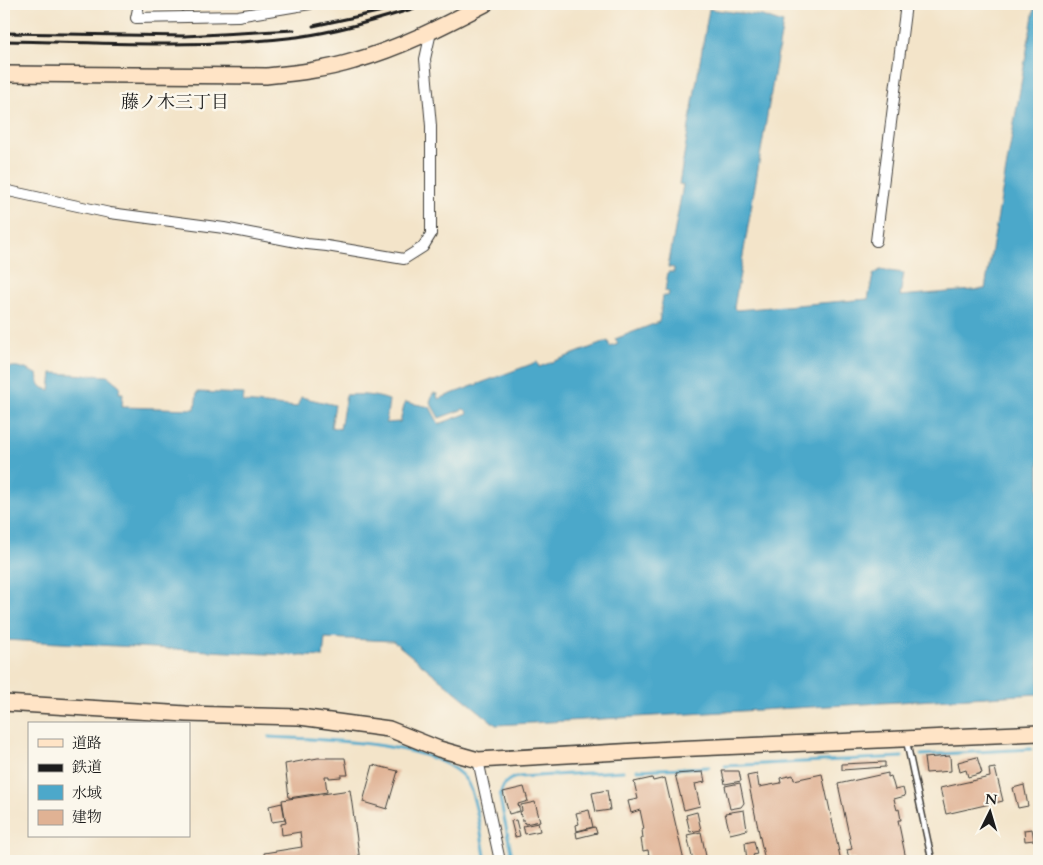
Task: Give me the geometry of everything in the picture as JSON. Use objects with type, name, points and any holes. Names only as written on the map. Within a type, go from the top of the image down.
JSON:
[{"type":"street","points":[[139,4],[136,18],[238,16],[310,4]]},
{"type":"street","points":[[4,74],[266,76],[306,72],[354,62],[431,32],[485,4]]},
{"type":"street","points":[[876,241],[906,4]]},
{"type":"street","points":[[4,190],[110,213],[224,228],[306,244],[404,259],[423,247],[431,234],[431,126],[425,59],[431,32]]},
{"type":"street","points":[[4,703],[186,714],[300,717],[389,729],[439,750],[478,760],[672,749],[1039,734]]},
{"type":"street","points":[[478,760],[500,861]]},
{"type":"lane","points":[[906,739],[932,861]]},
{"type":"water","points":[[1035,4],[1039,4],[1039,694],[496,725],[393,641],[325,638],[323,657],[4,640],[4,370],[21,367],[28,370],[37,374],[42,386],[50,390],[52,373],[108,376],[120,386],[119,393],[123,393],[122,407],[195,409],[197,392],[244,394],[243,402],[297,407],[301,397],[335,405],[331,427],[340,429],[346,395],[368,395],[389,400],[386,423],[400,422],[405,402],[430,407],[439,424],[468,413],[464,409],[439,418],[430,402],[433,393],[437,394],[438,399],[537,362],[539,367],[608,341],[610,347],[618,344],[615,339],[659,322],[663,296],[668,296],[669,292],[665,291],[668,272],[674,272],[674,268],[668,267],[683,185],[679,184],[709,9],[762,16],[783,23],[734,308],[736,310],[868,299],[873,275],[880,270],[904,273],[900,296],[985,289]]},
{"type":"building","points":[[950,756],[951,771],[926,773],[924,758]]},
{"type":"building","points":[[977,757],[982,773],[968,777],[966,770],[960,772],[958,762]]},
{"type":"building","points":[[318,758],[345,758],[348,775],[329,778],[329,776],[325,776],[327,792],[289,798],[285,764]]},
{"type":"building","points":[[885,762],[885,767],[842,770],[842,764]]},
{"type":"building","points":[[373,765],[398,771],[387,809],[363,802]]},
{"type":"building","points":[[995,768],[1003,801],[946,814],[940,788],[990,777],[989,769]]},
{"type":"building","points":[[722,771],[739,771],[741,781],[725,784]]},
{"type":"building","points":[[703,772],[705,782],[695,784],[700,806],[684,810],[675,774]]},
{"type":"building","points":[[888,773],[888,777],[891,776],[895,790],[903,788],[905,796],[894,799],[897,810],[899,809],[901,820],[898,820],[906,859],[909,858],[910,861],[855,861],[854,858],[849,859],[847,850],[852,849],[838,784]]},
{"type":"building","points":[[757,774],[759,787],[781,783],[780,778],[793,775],[794,780],[822,774],[841,861],[765,861],[747,776]]},
{"type":"building","points":[[652,778],[653,781],[665,778],[684,861],[650,861],[648,850],[643,851],[641,839],[643,838],[642,830],[644,829],[640,810],[631,813],[628,801],[638,799],[634,782]]},
{"type":"building","points":[[740,783],[744,803],[741,807],[730,809],[725,786]]},
{"type":"building","points":[[1024,785],[1028,806],[1018,808],[1013,788]]},
{"type":"building","points":[[524,787],[528,801],[518,804],[520,811],[509,814],[503,792]]},
{"type":"building","points":[[350,790],[360,861],[265,861],[264,853],[302,847],[300,832],[282,835],[281,824],[286,823],[282,800]]},
{"type":"building","points":[[607,790],[610,810],[596,812],[592,793]]},
{"type":"building","points":[[535,802],[540,821],[525,824],[520,812],[522,811],[521,805]]},
{"type":"building","points":[[282,803],[285,820],[272,822],[269,806]]},
{"type":"building","points":[[589,810],[593,827],[577,831],[576,825],[579,824],[576,813]]},
{"type":"building","points":[[744,810],[747,830],[730,834],[725,813]]},
{"type":"building","points":[[697,812],[701,830],[690,832],[686,815]]},
{"type":"building","points":[[516,820],[520,836],[515,837],[511,821]]},
{"type":"building","points":[[538,823],[540,831],[525,834],[523,826]]},
{"type":"building","points":[[595,827],[597,833],[577,838],[576,832]]},
{"type":"building","points":[[1032,829],[1034,840],[1025,841],[1024,830]]},
{"type":"building","points":[[701,832],[707,861],[693,861],[687,835]]},
{"type":"building","points":[[754,841],[757,854],[753,855],[755,861],[747,861],[745,843]]},
{"type":"waterway","points":[[269,737],[344,741],[374,745],[429,757],[451,767],[466,780],[470,787],[476,807],[486,861]]},
{"type":"waterway","points":[[921,755],[1031,749]]},
{"type":"waterway","points":[[725,766],[902,757]]},
{"type":"waterway","points":[[637,770],[709,767]]},
{"type":"waterway","points":[[513,861],[500,798],[505,783],[519,777],[623,771]]},
{"type":"railway","points":[[313,26],[378,12],[401,4]]},
{"type":"railway","points":[[4,41],[150,44],[261,41],[346,28],[427,4]]},
{"type":"railway","points":[[4,33],[185,36],[294,30]]},
{"type":"district","name":"藤ノ木三丁目","points":[[175,102]]}]
